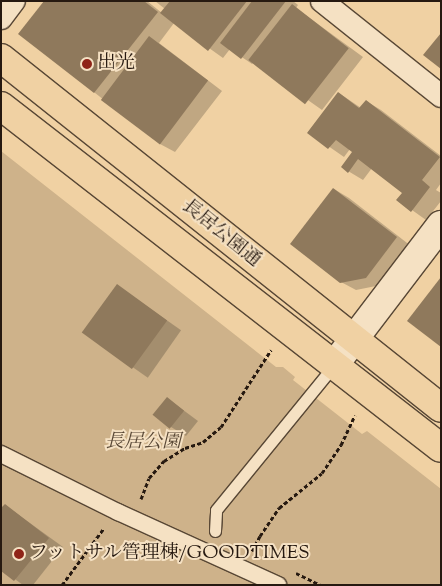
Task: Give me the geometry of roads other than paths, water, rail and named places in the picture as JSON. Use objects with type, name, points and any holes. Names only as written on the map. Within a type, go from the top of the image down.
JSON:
[{"type":"highway","name":"長居公園通","points":[[1,58],[353,340],[441,408]]},
{"type":"highway","name":"長居公園通","points":[[1,106],[441,448]]},
{"type":"street","points":[[1,18],[14,1]]},
{"type":"street","points":[[322,1],[441,96]]},
{"type":"street","points":[[335,364],[441,225]]},
{"type":"street","points":[[1,454],[118,512],[278,585]]},
{"type":"lane","points":[[216,531],[216,510],[335,364]]},
{"type":"place","name":"出光","points":[[87,64]]},
{"type":"place","name":"フットサル管理棟/GOODTIMES","points":[[19,554]]},
{"type":"park label","name":"長居公園","points":[[143,443]]}]
